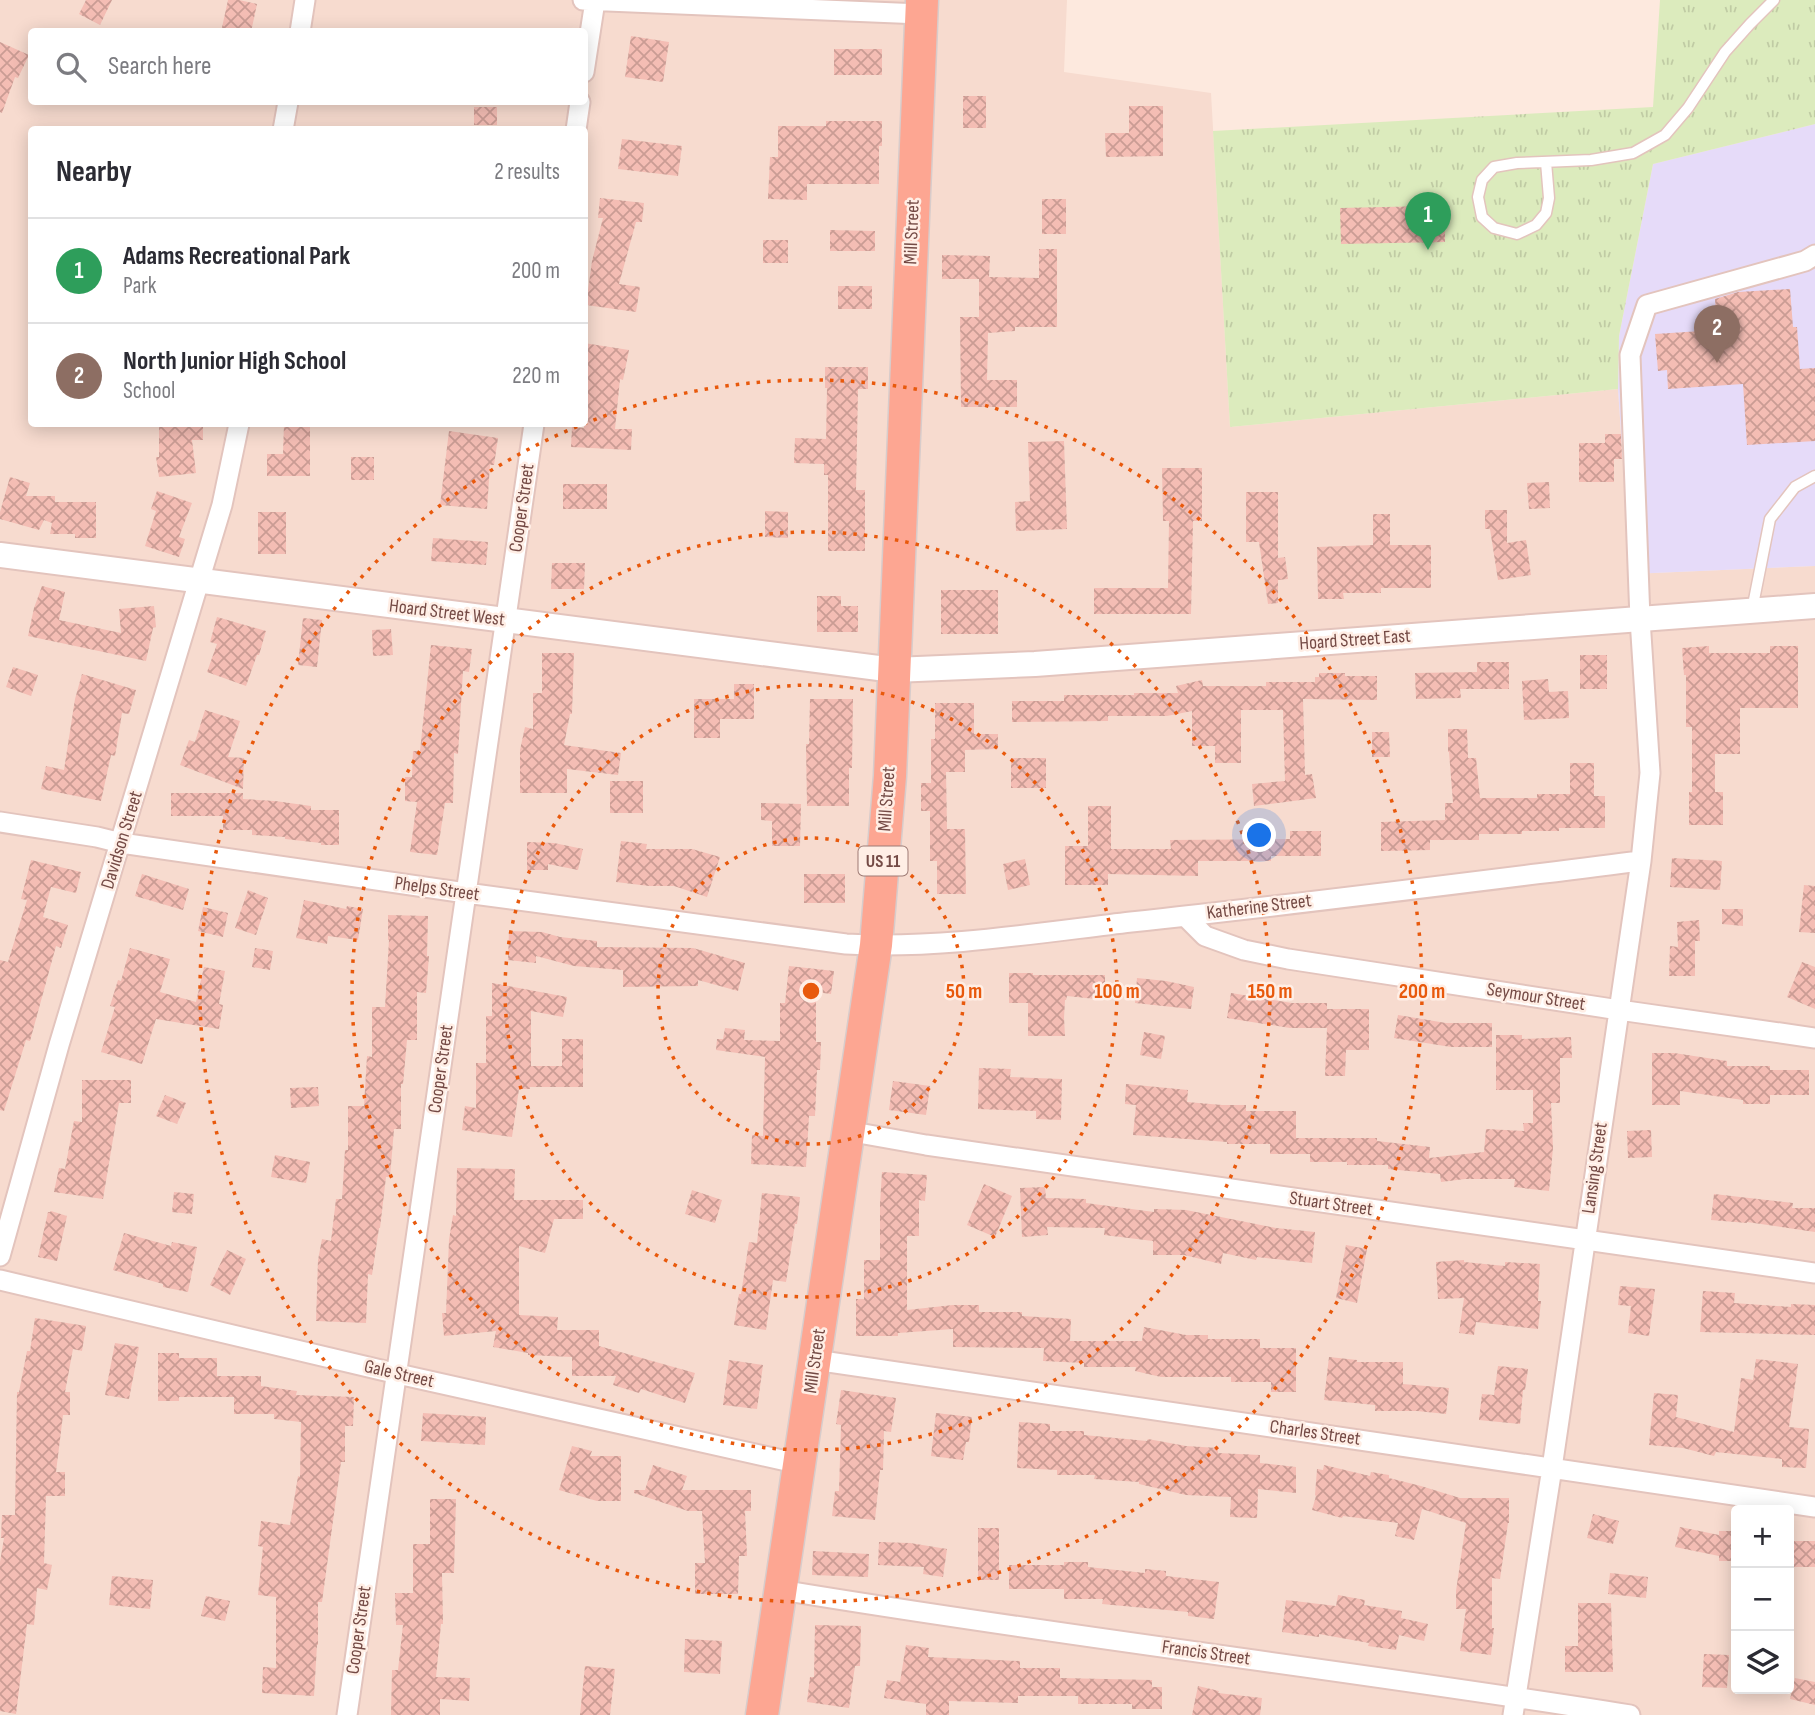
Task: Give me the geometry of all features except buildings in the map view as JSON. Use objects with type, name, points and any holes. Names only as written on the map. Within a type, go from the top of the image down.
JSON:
[{"type":"highway","name":"Mill Street","points":[[762,1715],[876,946],[890,776],[921,7]]},
{"type":"street","points":[[301,28],[305,0]]},
{"type":"street","points":[[583,0],[921,7]]},
{"type":"street","points":[[588,46],[595,1]]},
{"type":"street","points":[[284,126],[287,105]]},
{"type":"street","points":[[577,126],[580,105]]},
{"type":"street","name":"Lansing Street","points":[[1515,1706],[1641,861],[1650,773],[1640,619],[1630,355],[1647,305],[1805,261],[1815,255]]},
{"type":"street","name":"Davidson Street","points":[[0,1255],[55,1058],[222,505],[238,427]]},
{"type":"street","name":"Cooper Street","points":[[347,1715],[534,427]]},
{"type":"street","name":"Hoard Street West","points":[[0,555],[894,670]]},
{"type":"street","name":"Hoard Street East","points":[[894,670],[1049,663],[1815,606]]},
{"type":"street","name":"Phelps Street","points":[[0,822],[121,843],[467,893],[876,946]]},
{"type":"street","name":"Katherine Street","points":[[876,946],[928,944],[1185,916],[1641,861]]},
{"type":"street","name":"Seymour Street","points":[[1185,916],[1205,936],[1244,950],[1288,959],[1815,1038]]},
{"type":"street","name":"Stuart Street","points":[[847,1131],[926,1145],[1815,1273]]},
{"type":"street","name":"Gale Street","points":[[0,1280],[398,1374],[800,1464]]},
{"type":"street","name":"Charles Street","points":[[815,1360],[1815,1507]]},
{"type":"street","name":"Francis Street","points":[[781,1590],[1515,1706],[1630,1715]]},
{"type":"lane","points":[[1546,162],[1549,198],[1546,213],[1536,225],[1517,234],[1494,228],[1482,217],[1478,197],[1482,180],[1494,167],[1517,163],[1591,160],[1633,153],[1665,135],[1688,108],[1725,52],[1749,23],[1774,0]]},
{"type":"lane","points":[[1752,611],[1770,519],[1795,487],[1815,476]]},
{"type":"shaded area","points":[[0,0],[1067,0],[1064,72],[1211,93],[1230,427],[1618,389],[1631,574],[1815,566],[1815,1715],[0,1715]]},
{"type":"shaded area","points":[[1815,124],[1815,566],[1631,574],[1618,389],[1619,336],[1653,164]]},
{"type":"green space","points":[[1660,0],[1815,0],[1815,124],[1653,164],[1619,336],[1618,389],[1230,427],[1213,131],[1653,107]]},
{"type":"place","name":"Adams Recreational Park","points":[[1428,250]]},
{"type":"place","name":"North Junior High School","points":[[1717,363]]}]
